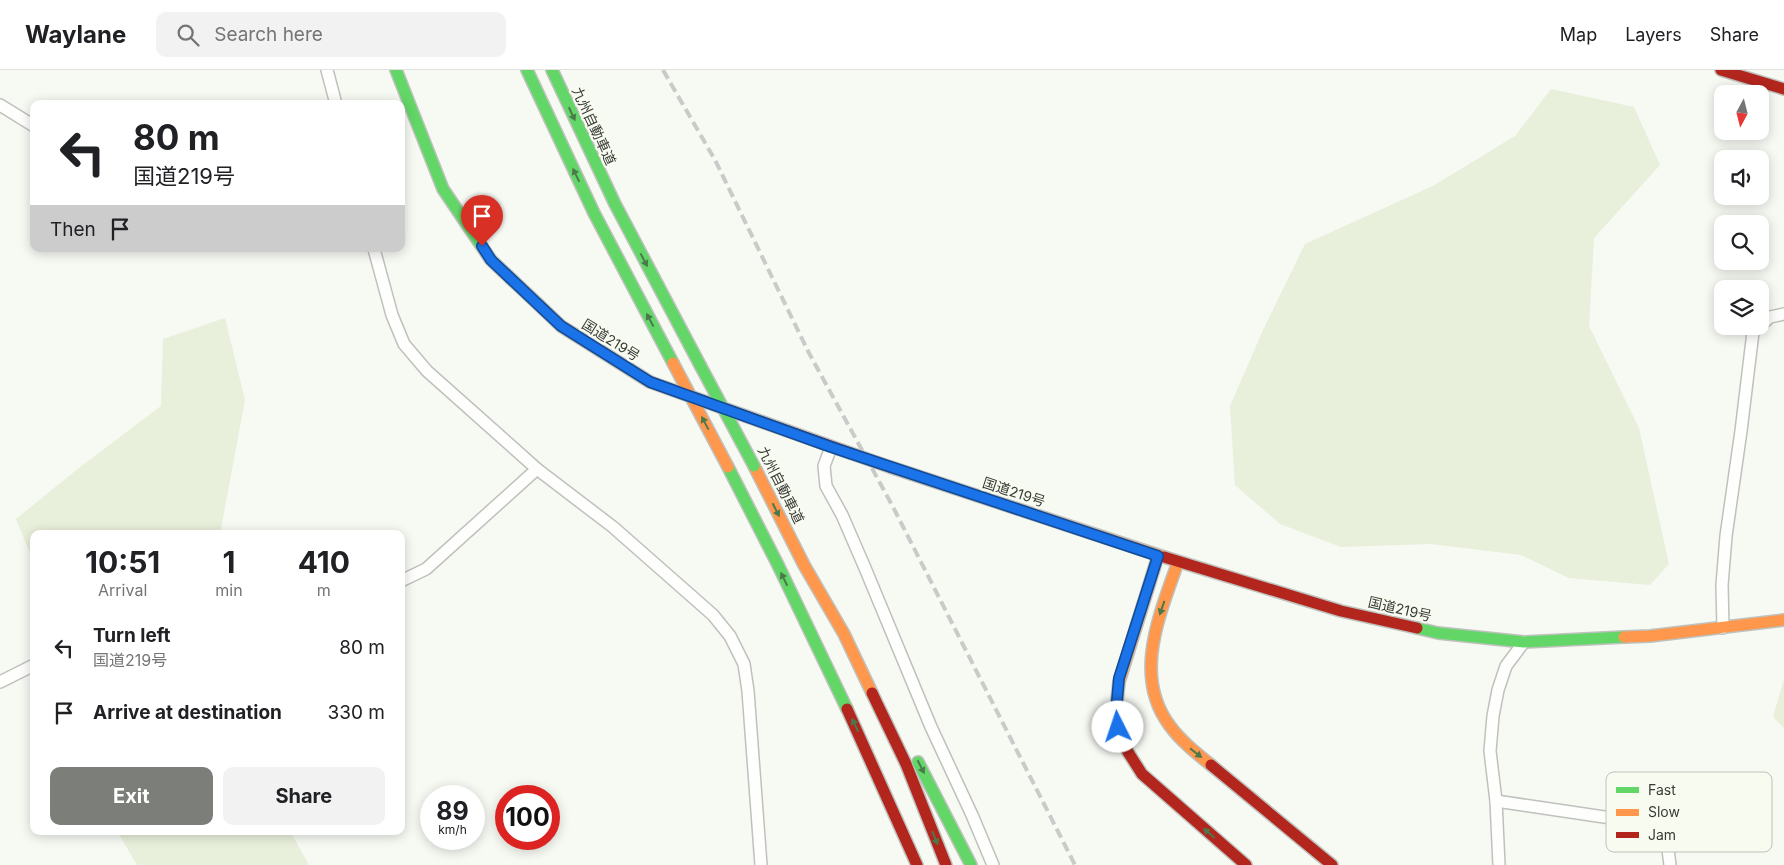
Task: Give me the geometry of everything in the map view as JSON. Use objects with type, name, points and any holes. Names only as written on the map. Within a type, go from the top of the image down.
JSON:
[{"type":"main road","name":"国道219号","points":[[396,70],[443,188],[491,260],[561,326],[650,382],[831,447],[1158,556],[1341,611],[1438,633],[1524,642],[1650,636],[1784,620]]},
{"type":"main road","points":[[527,70],[594,213],[759,525],[876,769],[917,865]]},
{"type":"main road","name":"九州自動車道","points":[[552,70],[599,172],[804,564],[844,634],[906,764],[946,865]]},
{"type":"main road","points":[[1721,70],[1784,89]]},
{"type":"main road","points":[[1158,556],[1119,678],[1116,712],[1118,727],[1128,753],[1142,774],[1246,865]]},
{"type":"main road","points":[[1178,562],[1156,626],[1149,664],[1151,683],[1163,718],[1174,734],[1290,828],[1332,865]]},
{"type":"main road","points":[[844,634],[916,757],[971,865]]},
{"type":"main road","points":[[876,769],[899,855]]},
{"type":"street","points":[[327,70],[335,100]]},
{"type":"street","points":[[0,105],[30,124]]},
{"type":"street","points":[[375,252],[392,315],[404,344],[426,371],[538,469],[613,527],[713,615],[730,636],[744,664],[748,691],[761,865]]},
{"type":"street","points":[[1769,318],[1784,314]]},
{"type":"street","points":[[1723,628],[1722,585],[1727,527],[1753,335]]},
{"type":"street","points":[[831,447],[824,466],[826,486],[842,515],[866,568],[930,727],[972,815],[993,865]]},
{"type":"street","points":[[405,579],[426,569],[538,469]]},
{"type":"street","points":[[1499,865],[1496,801],[1490,752],[1493,716],[1498,690],[1506,666],[1524,642]]},
{"type":"street","points":[[0,682],[30,666]]},
{"type":"street","points":[[1496,801],[1606,817]]},
{"type":"street","points":[[1669,852],[1670,865]]},
{"type":"green space","points":[[1551,89],[1634,107],[1660,165],[1594,238],[1589,326],[1639,428],[1669,564],[1650,585],[1569,578],[1521,555],[1431,544],[1341,547],[1280,524],[1235,485],[1230,406],[1264,328],[1305,244],[1433,186],[1515,136]]},
{"type":"green space","points":[[225,318],[245,400],[221,530],[30,530],[30,553],[16,519],[79,468],[161,406],[163,339]]},
{"type":"green space","points":[[1784,679],[1784,728],[1773,717]]},
{"type":"green space","points":[[119,835],[292,835],[309,865],[137,865]]},
{"type":"railway","points":[[663,70],[715,160],[809,353],[892,505],[1075,865]]},
{"type":"traffic: fast","points":[[396,70],[443,189],[491,260],[539,305]]},
{"type":"traffic: fast","points":[[527,70],[594,213],[673,363]]},
{"type":"traffic: fast","points":[[552,70],[615,204],[700,365]]},
{"type":"traffic: fast","points":[[700,365],[754,466]]},
{"type":"traffic: fast","points":[[728,467],[778,565],[847,709]]},
{"type":"traffic: fast","points":[[1417,628],[1438,633],[1524,642],[1624,637]]},
{"type":"traffic: fast","points":[[918,762],[971,865]]},
{"type":"traffic: slow","points":[[673,363],[728,467]]},
{"type":"traffic: slow","points":[[754,466],[804,565],[844,634],[872,693]]},
{"type":"traffic: slow","points":[[890,467],[1164,557]]},
{"type":"traffic: slow","points":[[1121,738],[1116,711],[1119,682],[1158,556]]},
{"type":"traffic: slow","points":[[1178,562],[1164,603],[1153,645],[1151,666],[1153,687],[1159,707],[1170,726],[1184,742],[1211,765]]},
{"type":"traffic: slow","points":[[1624,637],[1650,636],[1784,620]]},
{"type":"traffic: jam","points":[[1721,70],[1784,89]]},
{"type":"traffic: jam","points":[[539,305],[561,326],[650,382],[850,453]]},
{"type":"traffic: jam","points":[[850,453],[890,467]]},
{"type":"traffic: jam","points":[[1164,557],[1341,611],[1417,628]]},
{"type":"traffic: jam","points":[[872,693],[906,764],[946,865]]},
{"type":"traffic: jam","points":[[847,709],[917,865]]},
{"type":"traffic: jam","points":[[1121,738],[1142,774],[1246,865]]},
{"type":"traffic: jam","points":[[1211,765],[1332,865]]},
{"type":"route","points":[[482,246],[491,260],[561,326],[650,382],[831,447],[1158,556],[1119,678],[1116,712],[1118,727]]}]
